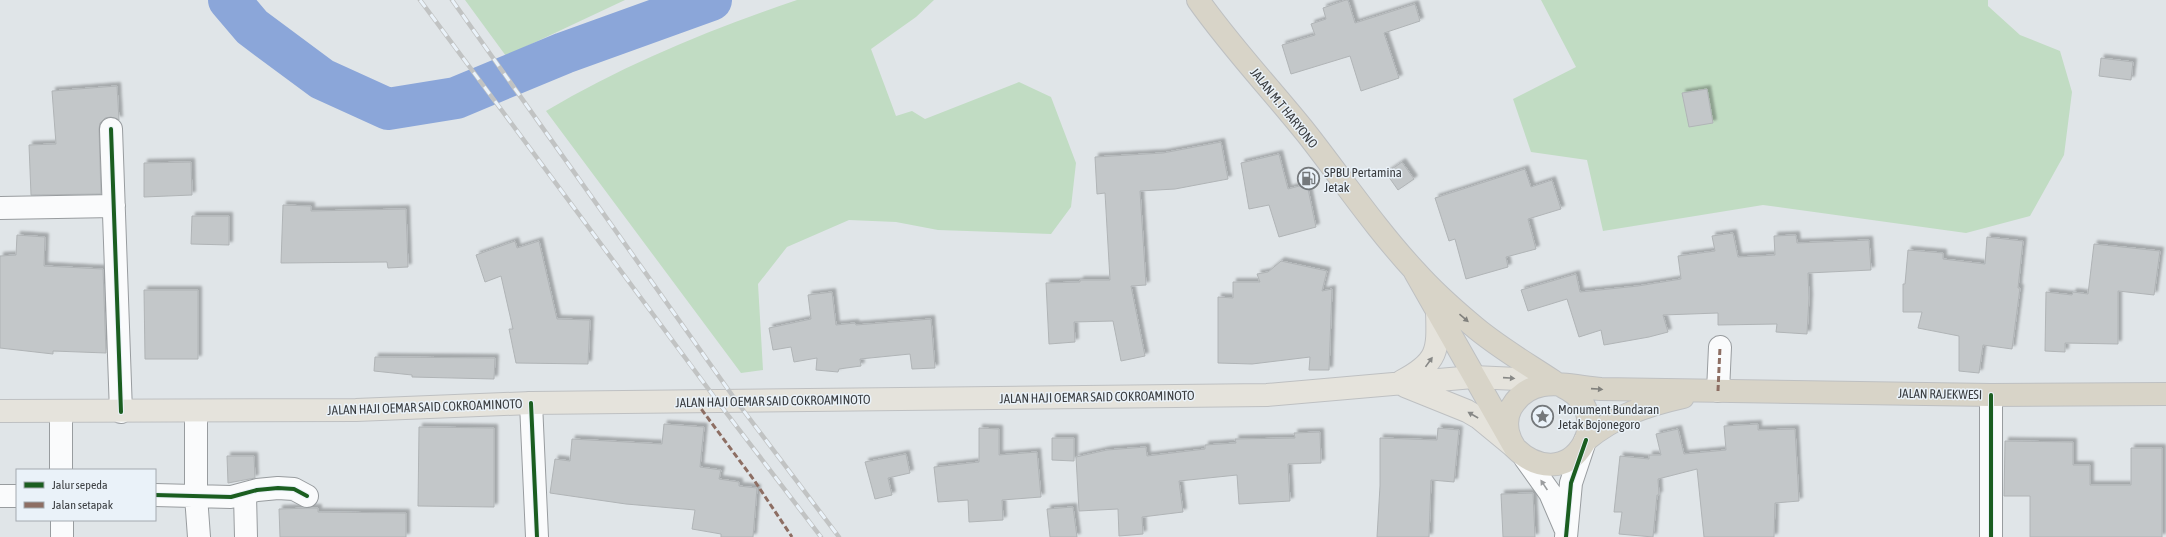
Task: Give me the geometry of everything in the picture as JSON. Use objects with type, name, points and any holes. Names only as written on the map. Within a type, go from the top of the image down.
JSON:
[{"type":"highway","name":"JALAN M.T HARYONO","points":[[1198,0],[1270,93],[1307,135],[1383,234],[1415,272]]},
{"type":"highway","points":[[1415,272],[1473,377],[1520,453]]},
{"type":"highway","points":[[1415,272],[1476,328],[1551,384],[1575,394],[1584,406],[1588,420],[1586,440]]},
{"type":"highway","points":[[1551,384],[1530,387],[1517,397],[1509,411],[1507,423],[1508,434],[1520,453],[1537,464],[1550,465],[1563,463],[1574,456],[1586,440],[1601,427],[1637,410],[1716,391]]},
{"type":"highway","name":"JALAN RAJEKWESI","points":[[1551,384],[1600,389],[1716,391],[1992,395],[2166,394]]},
{"type":"main road","points":[[1398,383],[1421,371],[1431,361],[1436,350],[1438,338],[1437,310]]},
{"type":"main road","name":"JALAN HAJI OEMAR SAID COKROAMINOTO","points":[[0,411],[122,412],[356,410],[531,402],[731,402],[1267,395],[1473,377],[1518,379],[1551,384]]},
{"type":"main road","points":[[1398,383],[1467,411],[1479,418],[1520,453]]},
{"type":"street","points":[[110,129],[122,412]]},
{"type":"street","points":[[0,208],[114,206]]},
{"type":"street","points":[[1716,391],[1720,347]]},
{"type":"street","points":[[1991,537],[1992,395]]},
{"type":"street","points":[[531,402],[537,537]]},
{"type":"street","points":[[61,411],[61,469]]},
{"type":"street","points":[[196,411],[196,496],[199,537]]},
{"type":"street","points":[[1566,535],[1571,483],[1586,440]]},
{"type":"street","points":[[1520,453],[1550,493],[1566,535]]},
{"type":"street","points":[[156,495],[231,497],[257,490],[278,488],[294,489],[307,496]]},
{"type":"street","points":[[245,494],[246,537]]},
{"type":"street","points":[[0,496],[16,496]]},
{"type":"street","points":[[62,521],[62,537]]},
{"type":"green space","points":[[465,0],[625,0],[506,56]]},
{"type":"green space","points":[[797,0],[934,0],[916,17],[871,49],[896,116],[912,111],[925,119],[1019,82],[1051,97],[1076,163],[1071,207],[1051,234],[938,230],[896,222],[849,220],[787,247],[758,284],[763,370],[741,373],[546,111],[637,63],[701,35]]},
{"type":"green space","points":[[1541,0],[1988,0],[1988,6],[2020,35],[2060,51],[2072,92],[2064,155],[2030,216],[1966,233],[1763,205],[1603,231],[1587,160],[1531,152],[1513,99],[1576,67]]},
{"type":"building","points":[[1348,0],[1355,23],[1415,4],[1420,21],[1384,33],[1399,78],[1361,91],[1350,56],[1291,74],[1282,45],[1315,35],[1311,24],[1326,19],[1323,8]]},
{"type":"building","points":[[2101,58],[2133,62],[2131,80],[2099,76]]},
{"type":"building","points":[[117,86],[119,120],[111,117],[105,118],[100,123],[99,129],[101,194],[31,195],[29,145],[56,144],[52,91]]},
{"type":"building","points":[[1707,89],[1713,123],[1689,127],[1682,93]]},
{"type":"building","points":[[1221,142],[1228,179],[1175,189],[1140,191],[1146,285],[1131,286],[1145,356],[1121,361],[1113,321],[1074,322],[1075,342],[1049,344],[1046,283],[1080,282],[1080,280],[1110,280],[1105,193],[1097,194],[1095,157],[1163,153]]},
{"type":"building","points":[[1279,154],[1288,189],[1307,184],[1316,227],[1279,237],[1269,205],[1249,209],[1241,163]]},
{"type":"building","points":[[191,162],[192,195],[144,197],[144,163]]},
{"type":"building","points":[[1402,162],[1414,179],[1398,190],[1386,173]]},
{"type":"building","points":[[1525,169],[1531,187],[1552,180],[1561,209],[1528,219],[1536,249],[1506,257],[1508,267],[1466,279],[1455,239],[1449,241],[1435,198]]},
{"type":"building","points":[[283,205],[311,206],[311,211],[406,209],[408,267],[388,268],[387,262],[281,263]]},
{"type":"building","points":[[192,216],[229,216],[229,245],[191,244]]},
{"type":"building","points":[[1733,233],[1738,257],[1775,255],[1774,236],[1796,235],[1797,243],[1869,240],[1871,270],[1808,273],[1809,298],[1807,334],[1776,332],[1777,324],[1718,325],[1718,313],[1663,315],[1668,332],[1604,345],[1601,330],[1579,337],[1567,299],[1528,311],[1521,290],[1576,274],[1580,292],[1638,286],[1681,279],[1678,256],[1715,251],[1712,236]]},
{"type":"building","points":[[17,235],[45,237],[44,266],[103,269],[106,353],[53,351],[53,354],[0,348],[0,256],[16,255]]},
{"type":"building","points":[[1987,237],[2023,241],[2018,288],[2020,288],[2012,349],[1983,345],[1979,373],[1959,371],[1959,336],[1918,328],[1922,312],[1903,312],[1903,284],[1905,284],[1908,250],[1943,253],[1943,259],[1985,264]]},
{"type":"building","points":[[515,241],[517,248],[539,241],[557,319],[590,320],[588,364],[516,363],[509,329],[513,329],[501,276],[485,282],[476,255]]},
{"type":"building","points":[[2094,244],[2160,251],[2154,295],[2118,291],[2118,344],[2065,343],[2065,352],[2045,351],[2046,292],[2072,295],[2073,292],[2088,294]]},
{"type":"building","points":[[1281,261],[1327,271],[1322,291],[1332,289],[1329,370],[1309,370],[1310,357],[1252,364],[1218,363],[1218,297],[1233,298],[1233,282],[1260,282],[1257,274],[1268,272]]},
{"type":"building","points":[[144,290],[198,290],[198,359],[145,359]]},
{"type":"building","points":[[832,292],[836,325],[855,323],[856,325],[931,319],[935,368],[912,369],[910,354],[860,359],[861,366],[839,369],[838,372],[816,370],[817,358],[794,362],[791,347],[773,350],[769,328],[811,319],[808,295]]},
{"type":"building","points":[[375,357],[495,358],[494,379],[412,377],[412,375],[374,371]]},
{"type":"building","points":[[664,424],[704,427],[700,467],[721,470],[719,479],[739,482],[739,486],[757,488],[753,537],[721,537],[721,534],[692,529],[695,510],[626,504],[550,493],[555,459],[570,461],[572,439],[662,444]]},
{"type":"building","points":[[1758,424],[1758,430],[1795,429],[1799,501],[1775,503],[1774,537],[1704,537],[1697,469],[1658,479],[1659,495],[1657,495],[1653,537],[1619,534],[1622,512],[1614,512],[1620,456],[1649,459],[1649,455],[1661,455],[1656,434],[1678,429],[1684,454],[1726,450],[1724,426]]},
{"type":"building","points":[[419,427],[494,428],[494,507],[418,506]]},
{"type":"building","points":[[979,428],[999,429],[999,455],[1037,452],[1041,497],[1002,500],[1003,520],[969,522],[968,500],[938,502],[934,467],[979,462]]},
{"type":"building","points":[[1438,428],[1459,430],[1454,482],[1431,480],[1429,537],[1377,537],[1380,486],[1380,438],[1437,440]]},
{"type":"building","points":[[1320,432],[1321,463],[1288,464],[1290,501],[1239,504],[1237,475],[1179,481],[1183,512],[1142,517],[1143,534],[1119,536],[1118,509],[1079,511],[1076,457],[1107,450],[1146,447],[1147,456],[1205,449],[1205,445],[1236,443],[1235,439],[1295,438],[1294,433]]},
{"type":"building","points":[[1052,438],[1074,438],[1074,461],[1052,460]]},
{"type":"building","points":[[2005,441],[2073,442],[2073,465],[2090,465],[2090,485],[2131,485],[2131,448],[2162,448],[2162,537],[2030,537],[2030,496],[2004,496]]},
{"type":"building","points":[[906,454],[910,473],[888,478],[892,495],[875,499],[865,462]]},
{"type":"building","points":[[227,456],[254,456],[255,478],[228,483]]},
{"type":"building","points":[[1533,493],[1535,537],[1503,537],[1501,494]]},
{"type":"building","points":[[1073,507],[1077,537],[1050,537],[1047,509]]},
{"type":"building","points":[[318,508],[318,512],[406,513],[406,537],[280,537],[279,509]]},
{"type":"waterway","points":[[229,0],[252,27],[322,79],[388,109],[456,98],[564,53],[711,0]]},
{"type":"railway","points":[[420,0],[718,402],[821,537]]},
{"type":"railway","points":[[452,0],[737,402],[839,537]]},
{"type":"marked path","points":[[1718,391],[1720,347]]},
{"type":"marked path","points":[[696,402],[754,480],[792,537]]},
{"type":"cycle path","points":[[111,129],[121,412]]},
{"type":"cycle path","points":[[1991,395],[1991,537]]},
{"type":"cycle path","points":[[531,403],[537,537]]},
{"type":"cycle path","points":[[1566,537],[1571,483],[1586,440]]},
{"type":"cycle path","points":[[156,495],[231,497],[257,490],[278,488],[294,489],[307,496]]},
{"type":"place","name":"SPBU Pertamina Jetak","points":[[1309,179]]},
{"type":"place","name":"Monument Bundaran Jetak Bojonegoro","points":[[1543,416]]}]
